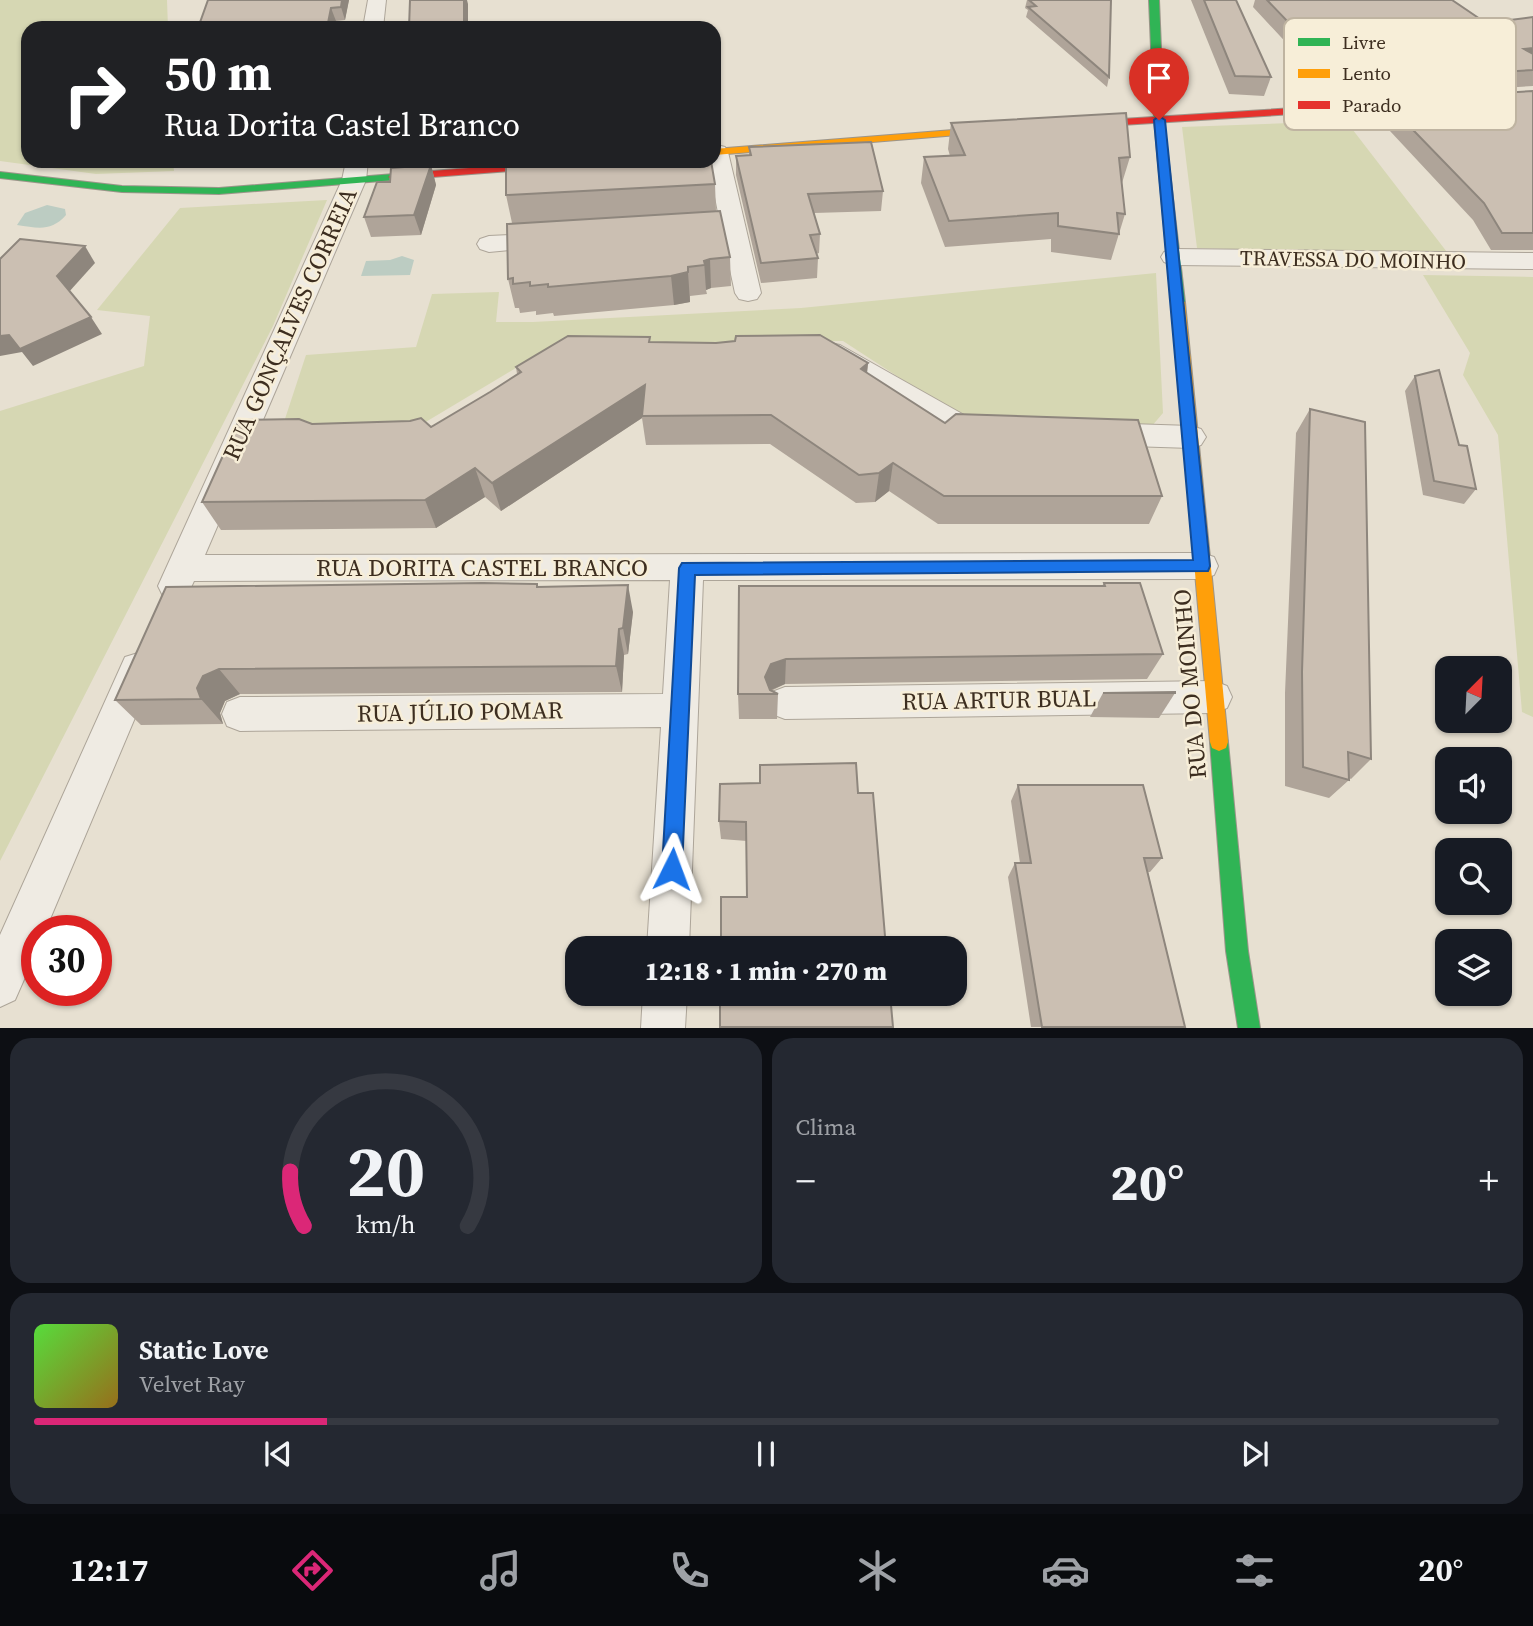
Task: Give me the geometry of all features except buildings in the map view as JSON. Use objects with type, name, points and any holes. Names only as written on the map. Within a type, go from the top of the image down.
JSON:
[{"type":"street","points":[[374,21],[377,0]]},
{"type":"street","name":"RUA DO MOINHO","points":[[1154,0],[1159,120],[1191,437],[1237,951],[1249,1027]]},
{"type":"street","points":[[1055,126],[1284,112]]},
{"type":"street","points":[[721,152],[1016,128]]},
{"type":"street","points":[[0,175],[122,190],[191,191],[355,171],[429,168]]},
{"type":"street","points":[[720,168],[748,293]]},
{"type":"street","name":"RUA GONÇALVES CORREIA","points":[[0,985],[355,171]]},
{"type":"street","points":[[666,233],[734,229]]},
{"type":"street","points":[[489,244],[571,239]]},
{"type":"street","name":"TRAVESSA DO MOINHO","points":[[1173,257],[1533,261]]},
{"type":"street","points":[[797,350],[824,350],[837,354],[968,430],[1010,431]]},
{"type":"street","points":[[1079,434],[1191,437]]},
{"type":"street","name":"RUA DORITA CASTEL BRANCO","points":[[183,568],[1202,566]]},
{"type":"street","points":[[669,936],[687,568]]},
{"type":"street","name":"RUA ARTUR BUAL","points":[[785,703],[1214,697]]},
{"type":"street","name":"RUA JÚLIO POMAR","points":[[240,714],[680,710]]},
{"type":"street","points":[[663,1027],[664,1006]]},
{"type":"green space","points":[[0,0],[167,0],[168,21],[21,21],[21,164],[0,161]]},
{"type":"green space","points":[[1284,123],[1284,130],[1353,130],[1450,256],[1197,248],[1182,127]]},
{"type":"green space","points":[[52,168],[174,168],[174,171],[96,174]]},
{"type":"green space","points":[[327,200],[273,326],[0,861],[0,411],[144,366],[150,316],[97,310],[180,208]]},
{"type":"green space","points":[[1156,273],[1163,413],[1151,427],[969,423],[843,341],[556,344],[419,426],[281,431],[306,355],[416,347],[432,294],[499,292],[496,322],[533,322],[801,308]]},
{"type":"green space","points":[[1423,275],[1533,277],[1533,717],[1522,712],[1498,435],[1463,375],[1470,353]]},
{"type":"shaded area","points":[[47,205],[65,209],[66,215],[49,226],[38,228],[17,225],[25,213]]},
{"type":"shaded area","points":[[402,256],[414,260],[410,275],[361,276],[366,261],[390,260]]},
{"type":"traffic: fast","points":[[1154,0],[1159,120],[1178,302]]},
{"type":"traffic: fast","points":[[0,175],[122,189],[219,191],[394,177]]},
{"type":"traffic: fast","points":[[1219,742],[1237,951],[1249,1028]]},
{"type":"traffic: slow","points":[[721,151],[1003,129]]},
{"type":"traffic: slow","points":[[1178,302],[1219,742]]},
{"type":"traffic: jam","points":[[1516,97],[1533,96]]},
{"type":"traffic: jam","points":[[1074,125],[1284,112]]},
{"type":"traffic: jam","points":[[394,177],[510,168]]},
{"type":"route","points":[[672,869],[687,568],[1202,566],[1159,120]]}]
